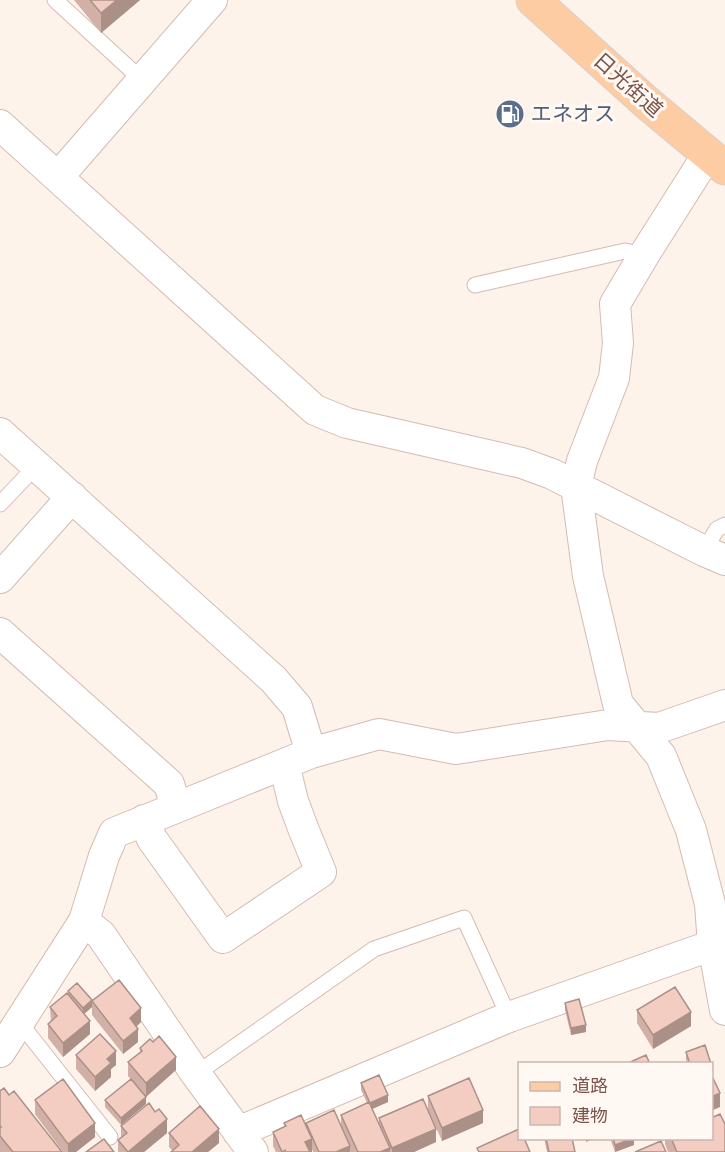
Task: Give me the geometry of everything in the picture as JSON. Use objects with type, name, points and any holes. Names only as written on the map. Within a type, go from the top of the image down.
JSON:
[{"type":"main road","name":"日光街道","points":[[533,0],[646,102],[716,161]]},
{"type":"street","points":[[58,177],[205,3]]},
{"type":"street","points":[[0,125],[315,410],[347,423],[522,463],[552,474],[714,556]]},
{"type":"street","points":[[716,161],[644,255],[615,304],[618,343],[614,378],[582,460],[576,486],[588,576],[618,704],[661,756],[691,830],[710,904],[713,945],[725,1010]]},
{"type":"street","points":[[0,433],[274,680],[297,707],[297,759],[293,801],[321,872],[223,938],[152,839],[144,820]]},
{"type":"street","points":[[0,578],[72,497]]},
{"type":"street","points":[[0,633],[169,784],[176,807]]},
{"type":"street","points":[[0,1052],[10,1014],[84,921],[104,856],[114,833],[297,759],[379,734],[456,748],[608,725],[659,728],[725,705]]},
{"type":"street","points":[[84,921],[101,935],[245,1142],[509,1017],[713,945]]},
{"type":"lane","points":[[55,0],[142,80]]},
{"type":"lane","points":[[475,285],[626,251],[644,255]]},
{"type":"lane","points":[[0,504],[36,466]]},
{"type":"lane","points":[[714,556],[717,529],[725,525]]},
{"type":"lane","points":[[196,1074],[374,949],[464,918],[509,1017]]},
{"type":"lane","points":[[10,1014],[110,1137]]},
{"type":"building","points":[[90,0],[117,0],[101,13]]},
{"type":"building","points":[[119,980],[141,1008],[130,1018],[138,1029],[123,1041],[92,1001]]},
{"type":"building","points":[[77,983],[92,1000],[83,1008],[68,991]]},
{"type":"building","points":[[675,987],[691,1012],[653,1035],[637,1010]]},
{"type":"building","points":[[67,993],[90,1021],[63,1043],[48,1024],[57,1016],[50,1007]]},
{"type":"building","points":[[579,999],[586,1025],[571,1028],[565,1003]]},
{"type":"building","points":[[100,1034],[116,1051],[107,1059],[111,1063],[95,1077],[76,1055]]},
{"type":"building","points":[[159,1036],[176,1057],[146,1083],[128,1062],[142,1051],[140,1048],[150,1039],[153,1042]]},
{"type":"building","points":[[705,1045],[710,1062],[689,1062],[686,1052]]},
{"type":"building","points":[[646,1055],[649,1062],[630,1062]]},
{"type":"building","points":[[379,1075],[388,1095],[370,1103],[361,1083]]},
{"type":"building","points":[[469,1078],[483,1110],[442,1128],[428,1096]]},
{"type":"building","points":[[713,1078],[720,1093],[713,1096]]},
{"type":"building","points":[[63,1079],[95,1123],[68,1144],[35,1100]]},
{"type":"building","points":[[131,1079],[146,1097],[121,1118],[105,1100]]},
{"type":"building","points":[[4,1088],[9,1095],[14,1091],[62,1152],[13,1152],[0,1136],[0,1091]]},
{"type":"building","points":[[423,1099],[436,1129],[392,1148],[379,1118]]},
{"type":"building","points":[[369,1102],[390,1148],[380,1152],[358,1152],[341,1115]]},
{"type":"building","points":[[149,1103],[155,1112],[159,1109],[167,1119],[128,1152],[118,1140],[127,1133],[121,1126]]},
{"type":"building","points":[[200,1106],[219,1129],[192,1152],[171,1152],[179,1145],[169,1133]]},
{"type":"building","points":[[334,1110],[350,1146],[336,1152],[319,1152],[306,1123]]},
{"type":"building","points":[[720,1114],[725,1124],[725,1152],[677,1152],[672,1140],[713,1140],[713,1117]]},
{"type":"building","points":[[301,1115],[312,1139],[305,1142],[310,1152],[286,1152],[285,1150],[282,1152],[273,1132],[286,1126],[284,1123]]},
{"type":"building","points":[[518,1129],[518,1140],[525,1140],[530,1152],[479,1152],[477,1148]]},
{"type":"building","points":[[104,1139],[114,1152],[86,1152]]},
{"type":"building","points":[[546,1140],[572,1140],[575,1152],[549,1152]]},
{"type":"building","points":[[614,1140],[629,1140],[615,1145]]},
{"type":"building","points":[[661,1141],[666,1152],[635,1152]]},
{"type":"place","name":"エネオス","points":[[510,114]]}]
